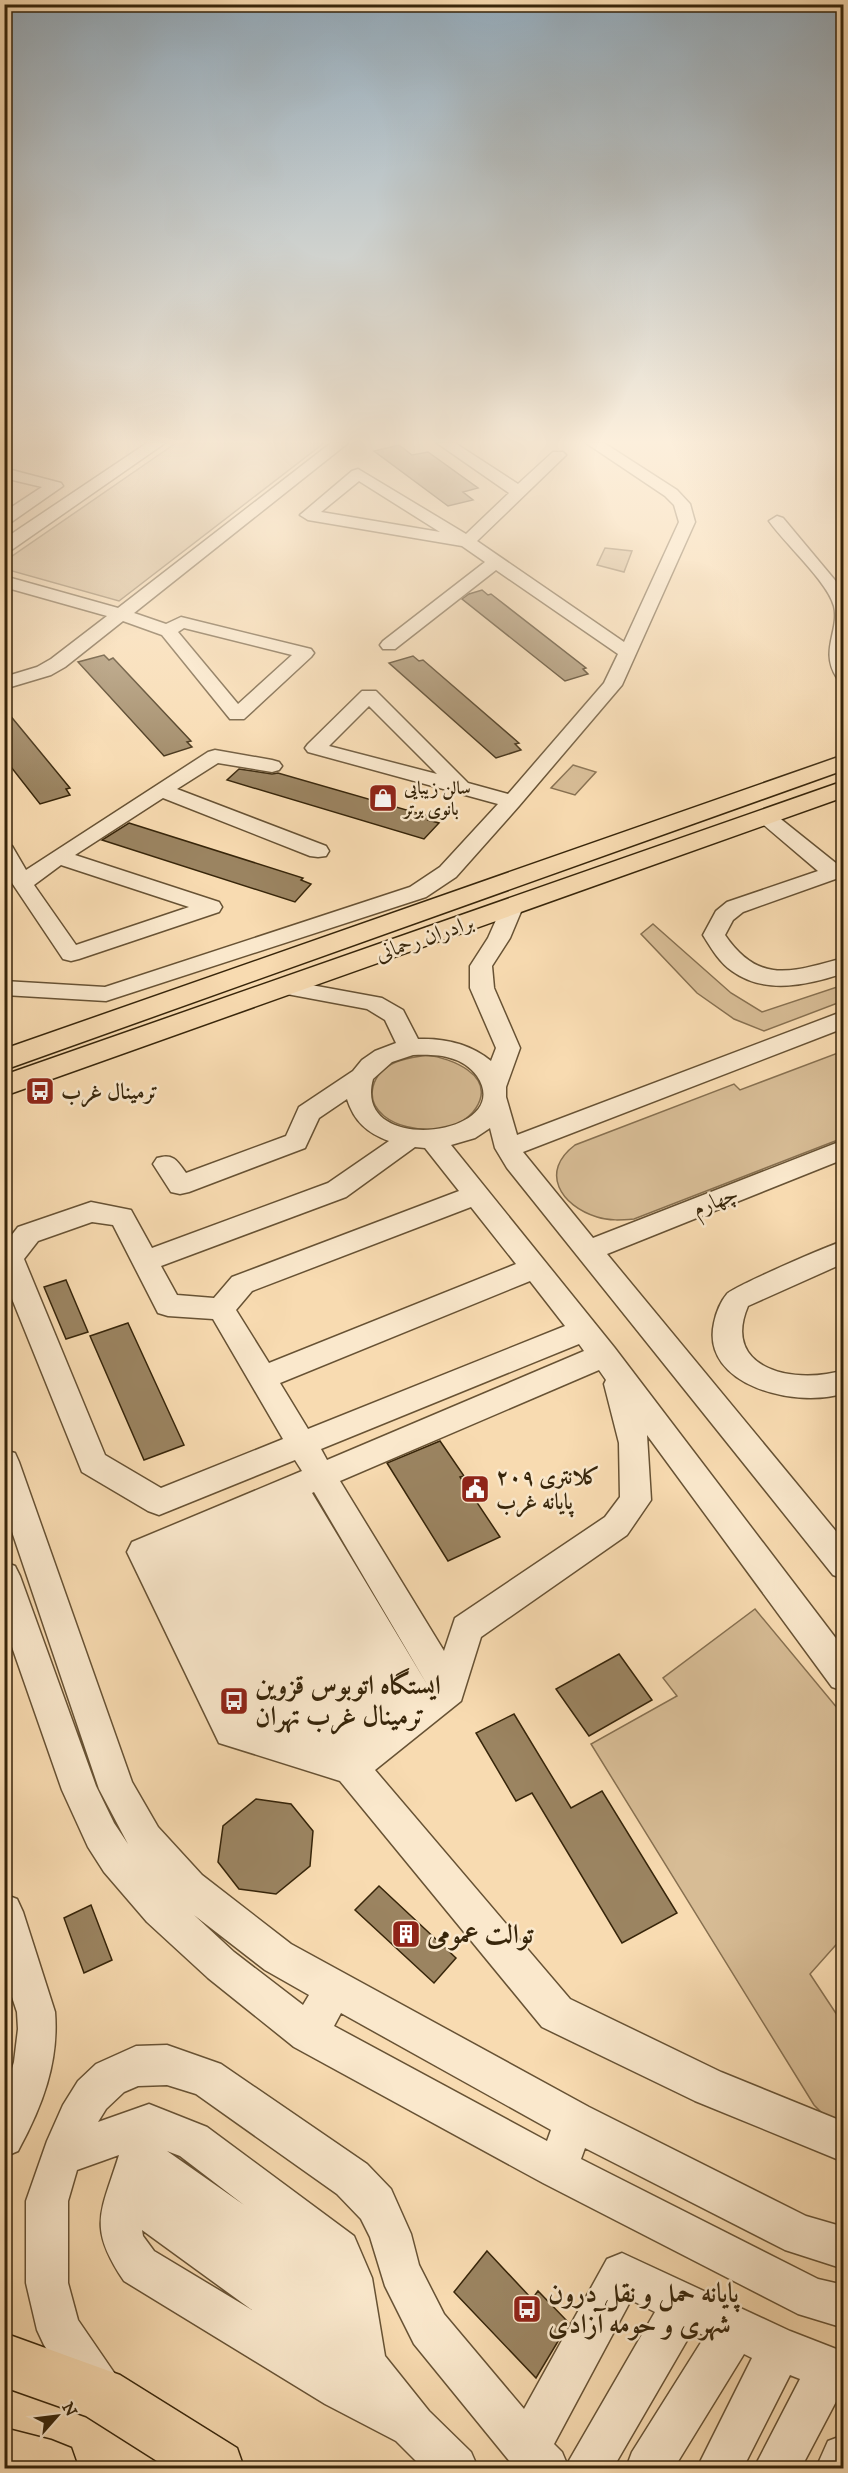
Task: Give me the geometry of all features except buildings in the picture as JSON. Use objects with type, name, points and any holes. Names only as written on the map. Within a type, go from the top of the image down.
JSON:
[{"type":"main road","name":"برادران رحمانی","points":[[4,1060],[843,762]]},
{"type":"main road","name":"برادران رحمانی","points":[[4,1086],[843,788]]},
{"type":"main road","points":[[4,2360],[101,2394],[217,2469]]},
{"type":"main road","points":[[4,2455],[51,2469]]},
{"type":"street","points":[[4,683],[44,671],[58,663],[192,558]]},
{"type":"street","points":[[491,558],[628,653]]},
{"type":"street","points":[[4,988],[106,994],[418,892],[448,872],[613,685],[671,558]]},
{"type":"street","points":[[808,558],[834,589],[843,607],[838,660],[843,674]]},
{"type":"street","points":[[389,645],[496,562]]},
{"type":"street","points":[[4,581],[121,614],[168,631],[237,715],[305,653],[181,622],[168,631]]},
{"type":"street","points":[[461,787],[369,695],[315,748],[512,802]]},
{"type":"street","points":[[22,883],[58,857],[215,756],[272,766]]},
{"type":"street","points":[[161,790],[318,851]]},
{"type":"street","points":[[774,813],[840,866],[735,907],[724,916],[714,935],[734,963],[763,978],[802,979],[843,965]]},
{"type":"street","points":[[4,851],[22,883],[71,954],[211,907],[58,857]]},
{"type":"street","points":[[362,1077],[358,1092],[361,1107],[372,1121],[389,1132],[422,1139],[456,1136],[475,1127],[488,1114],[507,1048],[482,988],[481,966],[499,938],[512,907]]},
{"type":"street","points":[[284,987],[374,1003],[395,1015],[410,1048]]},
{"type":"street","points":[[508,1148],[843,1020]]},
{"type":"street","points":[[166,1164],[180,1185],[296,1142],[308,1113],[362,1077],[373,1064],[390,1054],[410,1048],[432,1047],[472,1058],[487,1070],[495,1092],[508,1148],[516,1162],[587,1251],[839,1552]]},
{"type":"street","points":[[422,1139],[477,1194],[610,1363],[843,1676]]},
{"type":"street","points":[[146,1261],[337,1190],[422,1139]]},
{"type":"street","name":"چهارم","points":[[587,1251],[843,1149]]},
{"type":"street","points":[[221,1309],[242,1284],[477,1194]]},
{"type":"street","points":[[221,1309],[168,1305],[122,1217],[91,1212],[28,1234],[10,1258],[93,1463],[159,1502],[584,1330]]},
{"type":"street","points":[[843,1251],[738,1299],[729,1313],[727,1331],[732,1354],[753,1371],[780,1384],[809,1388],[843,1381]]},
{"type":"street","points":[[262,1378],[535,1268]]},
{"type":"street","points":[[221,1309],[302,1445]]},
{"type":"street","points":[[230,1515],[610,1363]]},
{"type":"street","points":[[351,1768],[449,1690],[467,1628],[616,1526],[636,1500],[634,1443],[610,1363]]},
{"type":"street","points":[[302,1445],[230,1515],[231,1732],[351,1768]]},
{"type":"street","points":[[4,1462],[117,1789],[145,1839],[189,1888],[278,1957],[575,2121],[800,2235],[843,2248]]},
{"type":"street","points":[[230,1515],[449,1690]]},
{"type":"street","points":[[230,1515],[283,1706],[351,1768],[555,2013],[709,2086],[843,2142]]},
{"type":"street","points":[[230,1515],[362,1725],[351,1768]]},
{"type":"street","points":[[230,1515],[419,1703],[351,1768]]},
{"type":"street","points":[[4,1576],[80,1790],[101,1834],[117,1859],[160,1910],[221,1965],[309,2033],[556,2169],[813,2298],[843,2307]]},
{"type":"street","points":[[4,1912],[36,2012],[37,2027],[36,2059],[32,2079],[23,2102],[4,2137]]},
{"type":"street","points":[[309,2033],[334,1988]]},
{"type":"street","points":[[101,2394],[59,2330],[47,2283],[46,2201],[61,2155],[77,2119],[92,2095],[110,2079],[136,2066],[167,2065],[207,2078],[352,2179],[376,2204],[390,2234],[400,2271],[429,2329],[537,2458],[622,2274],[780,2349],[837,2371],[777,2469]]},
{"type":"street","points":[[556,2169],[575,2121]]},
{"type":"street","points":[[61,2155],[138,2158],[193,2141],[339,2251],[351,2278],[365,2365]]},
{"type":"street","points":[[138,2158],[365,2365],[412,2427],[455,2469]]},
{"type":"street","points":[[138,2158],[120,2218],[123,2243],[139,2266],[341,2388],[412,2427]]},
{"type":"street","points":[[588,2469],[685,2303]]},
{"type":"street","points":[[648,2469],[735,2328]]},
{"type":"street","points":[[719,2469],[780,2349]]},
{"type":"street","points":[[837,2469],[843,2457]]},
{"type":"shaded area","points":[[9,558],[174,558],[119,601],[5,569],[5,561]]},
{"type":"shaded area","points":[[600,558],[629,558],[624,572],[597,565]]},
{"type":"shaded area","points":[[573,765],[596,772],[575,795],[551,788]]},
{"type":"shaded area","points":[[653,924],[731,993],[762,1012],[843,985],[843,1001],[764,1031],[734,1019],[697,993],[641,934]]},
{"type":"shaded area","points":[[843,1051],[843,1138],[634,1219],[606,1219],[584,1212],[565,1197],[559,1187],[558,1166],[564,1155],[575,1145],[734,1084],[740,1090]]},
{"type":"shaded area","points":[[427,1055],[458,1064],[468,1070],[480,1086],[481,1096],[476,1108],[458,1123],[433,1129],[406,1127],[384,1116],[378,1109],[372,1094],[373,1086],[381,1072],[388,1066]]},
{"type":"shaded area","points":[[755,1609],[843,1715],[843,1937],[810,1974],[843,2024],[843,2125],[831,2122],[814,2105],[591,1744],[677,1696],[663,1678]]},
{"type":"place","name":"سالن زیبایی بانوی برتر","points":[[383,798]]},
{"type":"place","name":"ترمینال غرب","points":[[40,1091]]},
{"type":"place","name":"کلانتری ۲۰۹ پایانه غرب","points":[[475,1489]]},
{"type":"place","name":"ایستگاه اتوبوس قزوین ترمینال غرب تهران","points":[[234,1701]]},
{"type":"place","name":"توالت عمومی","points":[[406,1934]]},
{"type":"place","name":"پایانه حمل و نقل درون شهری و حومه آزادی","points":[[527,2309]]}]
